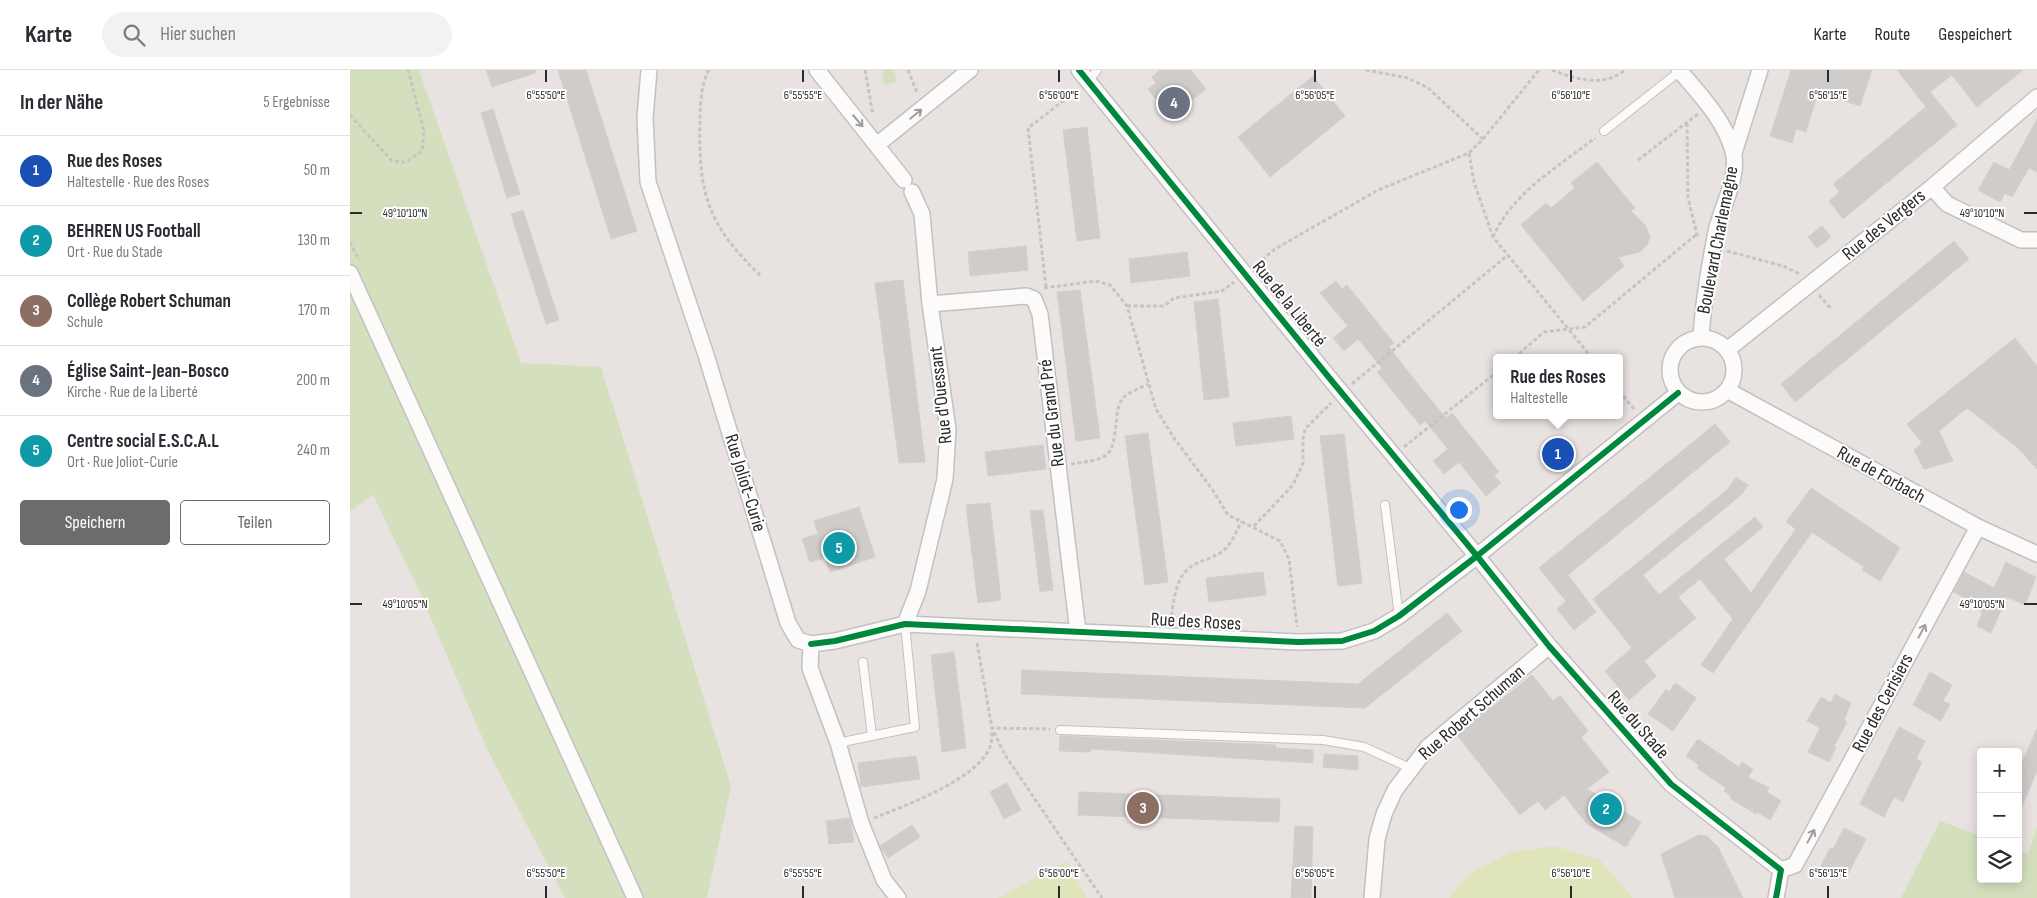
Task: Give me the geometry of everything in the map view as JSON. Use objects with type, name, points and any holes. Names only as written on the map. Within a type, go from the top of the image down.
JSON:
[{"type":"street","name":"Rue Joliot-Curie","points":[[649,70],[645,118],[648,182],[706,355],[788,623],[798,640],[811,644]]},
{"type":"street","name":"Rue d'Ouessant","points":[[817,70],[878,144],[908,186],[922,214],[930,304],[948,429],[945,479],[918,591],[905,624]]},
{"type":"street","points":[[878,144],[970,70]]},
{"type":"street","points":[[1734,154],[1760,70]]},
{"type":"street","name":"Boulevard Charlemagne","points":[[1679,71],[1723,125],[1734,154],[1734,174],[1716,231],[1703,312],[1701,338]]},
{"type":"street","name":"Rue de la Liberté","points":[[1088,74],[1342,393],[1477,556]]},
{"type":"street","name":"Rue des Vergers","points":[[1727,350],[1932,187],[2037,97]]},
{"type":"street","points":[[1932,187],[1946,204],[2021,240],[2037,240]]},
{"type":"street","points":[[350,273],[635,898]]},
{"type":"street","points":[[930,304],[1026,296],[1034,300]]},
{"type":"street","name":"Rue du Grand Pré","points":[[1034,300],[1040,314],[1078,632]]},
{"type":"street","points":[[1701,338],[1716,341],[1727,350],[1734,367],[1733,379],[1727,390],[1718,398],[1707,402],[1690,401],[1678,393],[1671,380],[1670,361],[1675,351],[1687,342],[1701,338]]},
{"type":"street","name":"Rue de Forbach","points":[[1727,390],[1978,527],[2037,554]]},
{"type":"street","name":"Rue des Roses","points":[[811,644],[834,641],[905,624],[1298,642],[1342,641],[1374,631],[1399,616],[1477,556],[1678,393]]},
{"type":"street","name":"Rue des Cerisiers","points":[[1781,870],[1794,866],[1978,527]]},
{"type":"street","name":"Rue du Stade","points":[[1477,556],[1549,646],[1671,784],[1781,870]]},
{"type":"street","points":[[811,644],[810,668],[838,743],[862,823],[884,880],[898,898]]},
{"type":"street","name":"Rue Robert Schuman","points":[[1372,898],[1378,839],[1384,814],[1395,790],[1410,768],[1428,747],[1549,646]]},
{"type":"street","points":[[1776,898],[1781,870]]},
{"type":"lane","points":[[1604,131],[1679,71]]},
{"type":"lane","points":[[1385,505],[1399,616]]},
{"type":"lane","points":[[838,743],[915,727],[905,624]]},
{"type":"lane","points":[[864,662],[872,736]]},
{"type":"lane","points":[[1060,730],[1323,740],[1364,747],[1410,768]]},
{"type":"path","points":[[350,115],[392,161],[406,162],[422,152],[424,132],[408,70]]},
{"type":"path","points":[[709,70],[706,76],[700,114],[699,159],[701,182],[713,216],[736,252],[761,276]]},
{"type":"path","points":[[865,70],[874,119]]},
{"type":"path","points":[[908,70],[918,96]]},
{"type":"path","points":[[1366,70],[1408,78],[1428,88],[1483,139]]},
{"type":"path","points":[[1127,306],[1164,306],[1174,298],[1222,291],[1246,274],[1275,248],[1378,190],[1469,153],[1483,139],[1539,70]]},
{"type":"path","points":[[1552,70],[1577,80],[1604,80],[1619,75],[1625,70]]},
{"type":"path","points":[[1046,286],[1028,128],[1088,74]]},
{"type":"path","points":[[1638,160],[1708,106]]},
{"type":"path","points":[[1687,123],[1688,198],[1700,243],[1796,270],[1832,310]]},
{"type":"path","points":[[1493,237],[1509,209],[1522,195],[1604,131]]},
{"type":"path","points":[[1469,153],[1474,182],[1493,237],[1589,354]]},
{"type":"path","points":[[1519,354],[1544,332],[1585,327],[1697,234]]},
{"type":"path","points":[[1254,526],[1293,485],[1303,463],[1305,429],[1342,393],[1508,255]]},
{"type":"path","points":[[1034,300],[1046,286],[1096,281],[1110,285],[1127,306],[1156,409],[1174,438],[1212,488],[1228,515],[1280,540],[1290,559],[1298,642]]},
{"type":"path","points":[[1394,456],[1493,375]]},
{"type":"path","points":[[1058,466],[1093,461],[1109,455],[1113,448],[1117,411],[1123,397],[1148,384]]},
{"type":"path","points":[[1623,396],[1644,421]]},
{"type":"path","points":[[1170,635],[1173,599],[1181,578],[1191,566],[1214,556],[1226,548],[1242,521]]},
{"type":"path","points":[[862,823],[944,788],[967,772],[984,756],[991,744],[992,728],[974,628]]},
{"type":"path","points":[[992,728],[1060,730]]},
{"type":"path","points":[[992,728],[1005,756],[1102,898]]},
{"type":"green space","points":[[350,70],[419,70],[521,363],[601,367],[731,786],[707,898],[565,898],[488,751],[421,595],[373,495],[350,511]]},
{"type":"green space","points":[[882,70],[894,70],[897,82],[884,85]]},
{"type":"green space","points":[[1940,821],[1977,835],[1977,883],[2022,883],[2022,852],[2028,854],[2037,827],[2037,898],[1901,898]]},
{"type":"green space","points":[[1554,846],[1600,860],[1633,898],[1449,898],[1471,873],[1511,852]]},
{"type":"green space","points":[[1067,861],[1087,898],[998,898]]},
{"type":"building","points":[[486,70],[535,70],[535,73],[492,87]]},
{"type":"building","points":[[558,70],[586,70],[637,231],[611,239]]},
{"type":"building","points":[[1160,70],[1191,70],[1206,89],[1170,117],[1148,89],[1156,83],[1152,77]]},
{"type":"building","points":[[1791,70],[1872,70],[1860,106],[1818,92],[1806,132],[1796,129],[1792,143],[1770,136]]},
{"type":"building","points":[[1897,70],[2023,70],[1977,107],[1952,75],[1930,92],[1957,125],[1843,219],[1829,201],[1840,192],[1833,184],[1926,107]]},
{"type":"building","points":[[1313,76],[1345,116],[1270,177],[1238,137]]},
{"type":"building","points":[[493,109],[520,194],[507,198],[481,113]]},
{"type":"building","points":[[2037,119],[2037,172],[2029,168],[2012,197],[2005,193],[2000,202],[1978,190],[1994,162],[2009,170]]},
{"type":"building","points":[[1087,127],[1100,238],[1077,241],[1063,130]]},
{"type":"building","points":[[1597,162],[1635,208],[1631,211],[1646,226],[1650,237],[1647,245],[1640,252],[1618,257],[1624,266],[1583,301],[1521,225],[1546,203],[1551,208],[1575,188],[1571,183]]},
{"type":"building","points":[[523,210],[559,320],[546,324],[511,214]]},
{"type":"building","points":[[1822,226],[1831,237],[1817,248],[1808,237]]},
{"type":"building","points":[[1954,241],[1969,259],[1795,402],[1781,384]]},
{"type":"building","points":[[1026,246],[1028,270],[970,276],[968,252]]},
{"type":"building","points":[[1187,252],[1190,276],[1131,283],[1129,259]]},
{"type":"building","points":[[903,280],[925,462],[899,463],[875,283]]},
{"type":"building","points":[[1336,281],[1342,289],[1347,285],[1394,343],[1389,347],[1413,378],[1446,418],[1452,413],[1499,472],[1494,475],[1501,483],[1486,496],[1459,462],[1444,474],[1433,461],[1448,449],[1425,421],[1420,425],[1377,372],[1382,368],[1358,339],[1344,351],[1333,338],[1348,326],[1320,293]]},
{"type":"building","points":[[1080,290],[1100,438],[1076,441],[1057,292]]},
{"type":"building","points":[[1218,299],[1229,397],[1204,400],[1194,302]]},
{"type":"building","points":[[2015,338],[2037,366],[2037,469],[2017,447],[1967,408],[1939,431],[1953,461],[1924,469],[1914,450],[1922,443],[1907,424]]},
{"type":"building","points":[[1291,416],[1294,439],[1236,446],[1233,423]]},
{"type":"building","points":[[1715,424],[1730,442],[1568,575],[1596,612],[1574,630],[1557,609],[1566,601],[1539,568]]},
{"type":"building","points":[[1148,433],[1168,582],[1145,585],[1125,436]]},
{"type":"building","points":[[1344,434],[1362,583],[1338,586],[1320,436]]},
{"type":"building","points":[[1043,445],[1046,469],[988,476],[985,452]]},
{"type":"building","points":[[1736,477],[1748,485],[1741,495],[1643,575],[1659,595],[1755,517],[1763,527],[1724,559],[1751,593],[1796,529],[1786,522],[1811,488],[1900,548],[1880,581],[1862,570],[1864,567],[1812,532],[1713,673],[1701,665],[1733,619],[1700,579],[1678,597],[1696,618],[1644,661],[1656,676],[1629,700],[1605,671],[1632,648],[1593,599],[1728,489]]},
{"type":"building","points":[[990,503],[1001,600],[978,603],[966,505]]},
{"type":"building","points":[[859,507],[875,557],[830,572],[825,558],[810,562],[802,539],[818,534],[814,521]]},
{"type":"building","points":[[1043,510],[1053,590],[1040,592],[1030,511]]},
{"type":"building","points":[[2006,562],[2036,577],[2025,605],[2007,597],[1991,633],[1977,626],[1982,614],[1981,611],[1972,606],[1974,603],[1954,592],[1964,572],[1994,588]]},
{"type":"building","points":[[1263,572],[1266,595],[1209,602],[1206,578]]},
{"type":"building","points":[[1447,613],[1462,631],[1365,708],[1021,694],[1022,670],[1358,684]]},
{"type":"building","points":[[954,652],[966,748],[942,752],[931,655]]},
{"type":"building","points":[[1930,672],[1952,685],[1943,701],[1950,704],[1941,721],[1913,705]]},
{"type":"building","points":[[1532,675],[1553,701],[1560,695],[1588,731],[1581,737],[1609,772],[1587,789],[1641,822],[1626,847],[1587,824],[1564,795],[1545,810],[1538,801],[1520,815],[1457,735]]},
{"type":"building","points":[[1675,683],[1696,698],[1673,731],[1648,714],[1666,689],[1669,692]]},
{"type":"building","points":[[1835,694],[1851,703],[1844,720],[1847,722],[1834,746],[1836,747],[1829,762],[1808,752],[1820,728],[1807,721],[1821,697],[1831,703]]},
{"type":"building","points":[[1899,727],[1925,741],[1916,759],[1922,762],[1903,802],[1894,797],[1884,817],[1860,804]]},
{"type":"building","points":[[2037,729],[2037,771],[2022,807],[2022,793],[2022,762]]},
{"type":"building","points":[[1060,736],[1276,745],[1275,748],[1313,750],[1313,763],[1091,749],[1090,752],[1059,751]]},
{"type":"building","points":[[1698,739],[1739,767],[1742,762],[1753,769],[1748,777],[1769,788],[1767,792],[1781,801],[1770,820],[1731,799],[1730,795],[1724,791],[1726,788],[1697,768],[1699,765],[1686,756]]},
{"type":"building","points":[[1324,754],[1358,756],[1358,770],[1323,767]]},
{"type":"building","points":[[916,756],[920,779],[861,787],[858,763]]},
{"type":"building","points":[[1007,783],[1021,810],[1004,819],[990,792]]},
{"type":"building","points":[[1079,792],[1280,799],[1279,822],[1078,815]]},
{"type":"building","points":[[850,818],[854,842],[829,844],[826,821]]},
{"type":"building","points":[[912,825],[920,837],[888,858],[880,846]]},
{"type":"building","points":[[1295,826],[1313,827],[1311,898],[1291,898]]},
{"type":"building","points":[[1844,828],[1866,839],[1846,878],[1821,866],[1830,848],[1833,849]]},
{"type":"building","points":[[1699,835],[1707,836],[1718,847],[1743,898],[1675,898],[1661,854]]},
{"type":"cycle path","points":[[1079,70],[1549,646],[1671,784],[1781,870],[1776,898]]},
{"type":"cycle path","points":[[811,644],[835,641],[905,624],[1298,642],[1342,641],[1374,631],[1399,616],[1477,556],[1678,393]]},
{"type":"place","name":"Église Saint-Jean-Bosco","points":[[1174,103]]},
{"type":"place","name":"Rue des Roses","points":[[1558,454]]},
{"type":"place","name":"Centre social E.S.C.A.L","points":[[839,548]]},
{"type":"place","name":"Collège Robert Schuman","points":[[1143,808]]},
{"type":"place","name":"BEHREN US Football","points":[[1606,809]]}]
